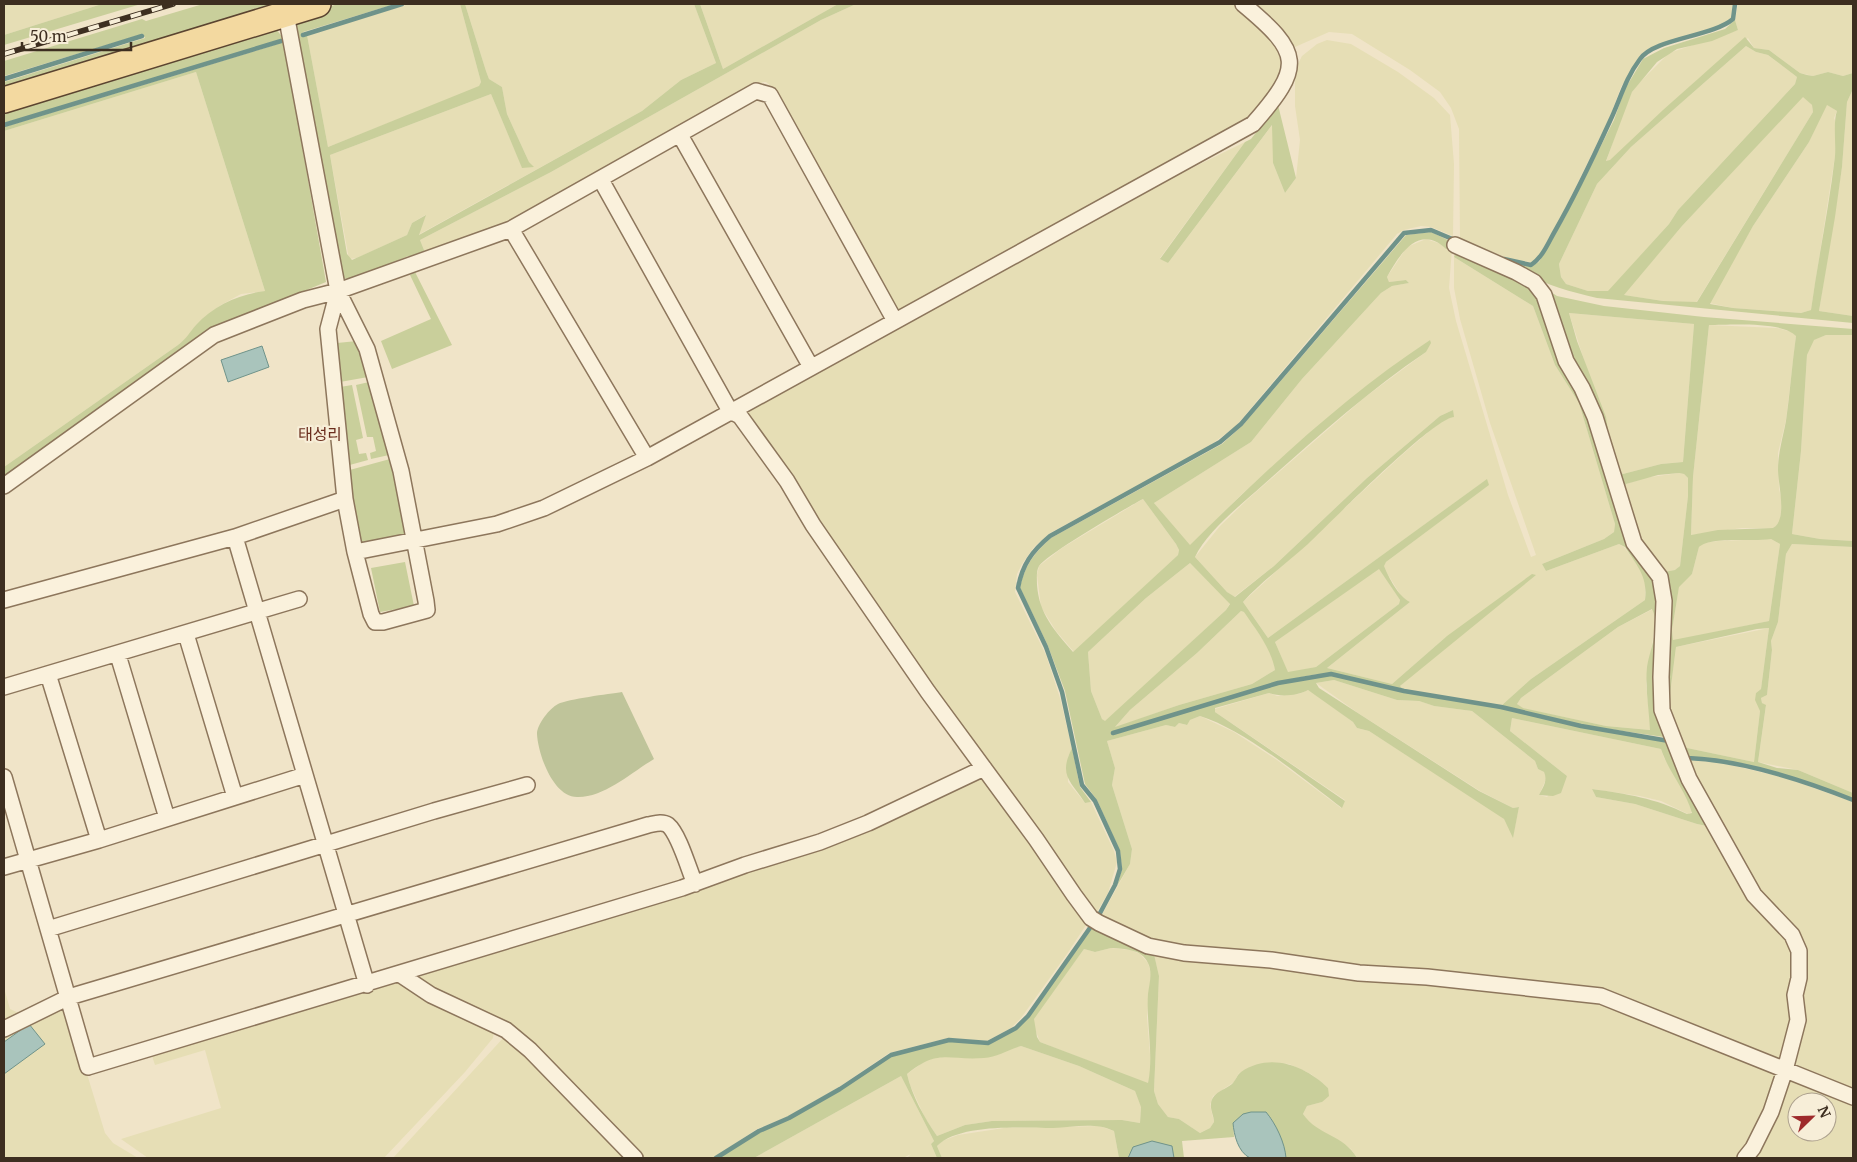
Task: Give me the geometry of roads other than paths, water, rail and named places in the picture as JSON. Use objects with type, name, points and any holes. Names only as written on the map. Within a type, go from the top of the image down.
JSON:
[{"type":"main road","points":[[4,100],[318,4]]},
{"type":"street","points":[[355,552],[497,524],[544,508],[647,458],[1253,124],[1279,94],[1290,68],[1290,54],[1274,30],[1243,4]]},
{"type":"street","points":[[286,14],[338,291],[368,349],[401,471],[427,610],[383,622],[375,622],[371,614],[344,499],[328,329],[338,291]]},
{"type":"street","points":[[4,486],[214,336],[303,300],[338,291],[511,229],[756,91],[770,95],[895,322]]},
{"type":"street","points":[[680,135],[811,367]]},
{"type":"street","points":[[601,180],[730,411],[740,416],[787,481],[813,525],[928,692],[1095,921],[1148,946],[1184,953],[1271,960],[1359,973],[1426,977],[1601,996],[1853,1097]]},
{"type":"street","points":[[511,229],[647,458]]},
{"type":"street","points":[[1455,245],[1522,275],[1534,282],[1544,296],[1566,361],[1582,388],[1595,417],[1634,543],[1660,577],[1664,601],[1661,677],[1662,710],[1689,779],[1754,895],[1792,936],[1799,951],[1795,995],[1798,1020],[1785,1070],[1765,1126],[1745,1158]]},
{"type":"street","points":[[4,600],[235,536],[344,499]]},
{"type":"street","points":[[235,536],[367,985]]},
{"type":"street","points":[[4,687],[118,655],[299,599]]},
{"type":"street","points":[[186,634],[235,797]]},
{"type":"street","points":[[118,655],[167,818]]},
{"type":"street","points":[[48,674],[99,840]]},
{"type":"street","points":[[4,777],[88,1067],[401,975],[695,884],[852,829],[984,768]]},
{"type":"street","points":[[4,867],[99,840],[305,775]]},
{"type":"street","points":[[48,929],[527,785]]},
{"type":"street","points":[[4,1030],[68,997],[661,823],[668,825],[675,836],[695,884]]},
{"type":"street","points":[[401,975],[431,995],[506,1030],[530,1050],[635,1158]]},
{"type":"water","points":[[262,346],[269,367],[228,382],[221,360]]},
{"type":"water","points":[[29,1024],[45,1044],[4,1074],[4,1042]]},
{"type":"water","points":[[1266,1112],[1270,1117],[1282,1140],[1286,1158],[1250,1158],[1242,1152],[1236,1138],[1233,1123],[1243,1114]]},
{"type":"water","points":[[1152,1141],[1172,1146],[1174,1158],[1128,1158],[1133,1147]]},
{"type":"waterway","points":[[303,35],[402,4]]},
{"type":"waterway","points":[[1504,259],[1531,265],[1542,254],[1577,191],[1627,82],[1640,59],[1647,52],[1658,46],[1724,25],[1733,19],[1735,4]]},
{"type":"waterway","points":[[4,79],[142,36]]},
{"type":"waterway","points":[[4,125],[281,41]]},
{"type":"waterway","points":[[716,1158],[759,1131],[789,1118],[840,1089],[891,1055],[949,1040],[988,1043],[1016,1028],[1028,1016],[1099,915],[1115,885],[1120,869],[1118,851],[1095,801],[1082,785],[1062,692],[1046,647],[1018,588],[1025,565],[1038,547],[1050,536],[1220,442],[1241,424],[1404,233],[1431,230],[1457,241]]},
{"type":"waterway","points":[[1113,733],[1278,683],[1331,674],[1404,691],[1501,707],[1581,726],[1669,741]]},
{"type":"waterway","points":[[1686,756],[1688,758],[1750,767],[1853,800]]},
{"type":"railway","points":[[4,54],[173,4]]},
{"type":"district","name":"태성리","points":[[320,434]]}]
